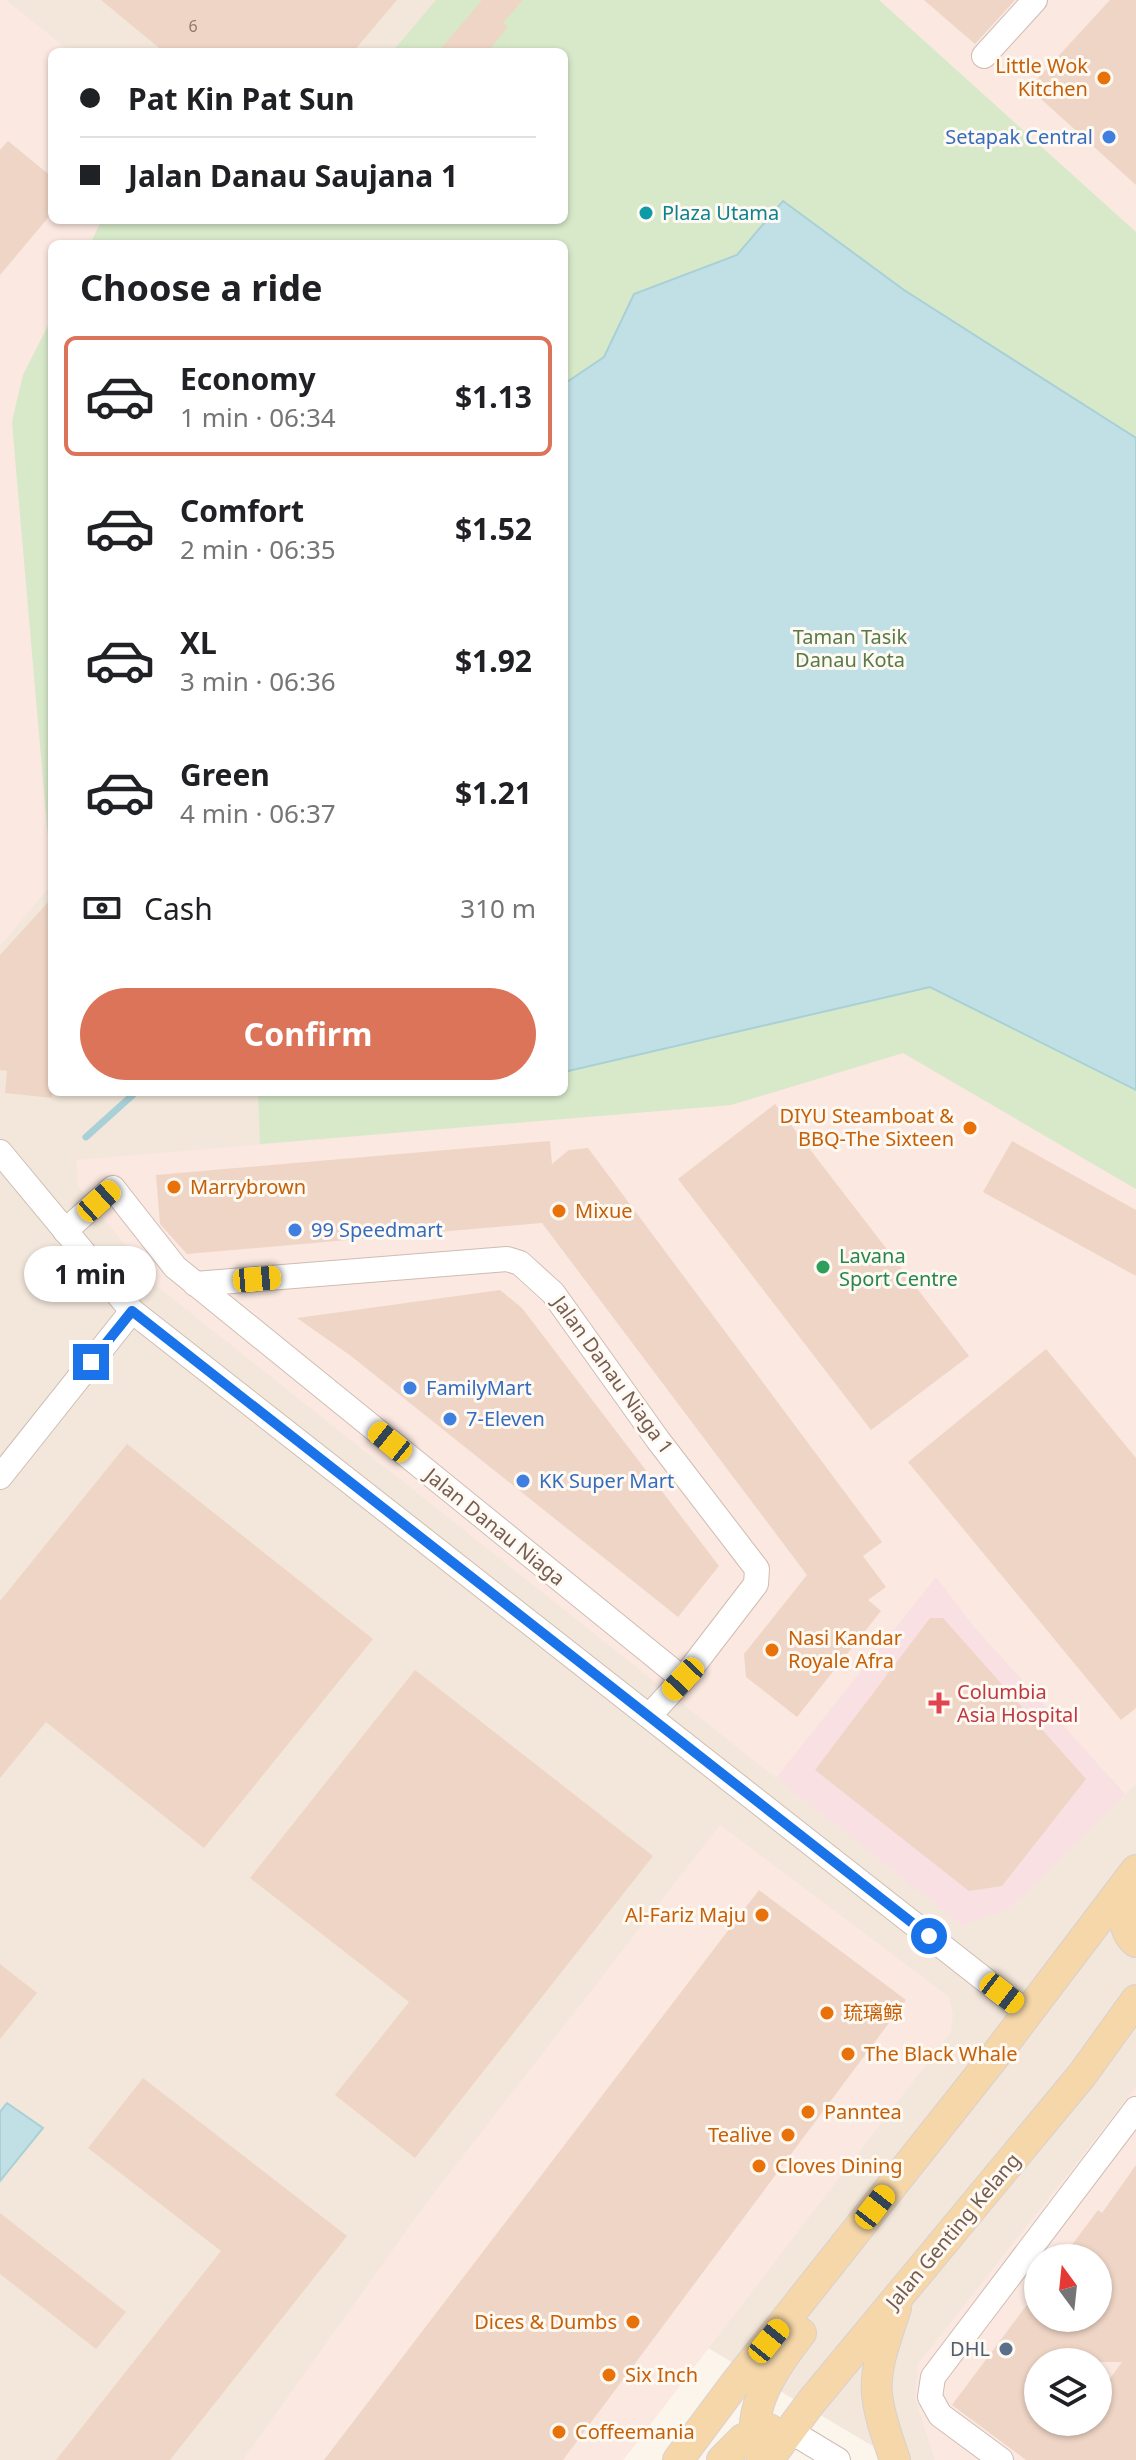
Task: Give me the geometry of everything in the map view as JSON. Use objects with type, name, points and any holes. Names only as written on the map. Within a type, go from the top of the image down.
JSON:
[{"type":"main road","points":[[678,2460],[1133,1874]]},
{"type":"main road","points":[[1133,1874],[1125,1921],[1127,1933],[1136,1942]]},
{"type":"main road","points":[[762,2451],[764,2392],[778,2363],[1030,2042],[1051,1981]]},
{"type":"main road","name":"Jalan Genting Kelang","points":[[790,2431],[1132,2011]]},
{"type":"main road","points":[[895,2460],[876,2392],[884,2342],[903,2291]]},
{"type":"main road","points":[[762,2451],[767,2429],[790,2431]]},
{"type":"main road","points":[[722,2460],[734,2446],[762,2451]]},
{"type":"street","points":[[984,56],[1035,0]]},
{"type":"street","points":[[0,1152],[132,1311],[1026,2012]]},
{"type":"street","name":"Jalan Danau Niaga","points":[[65,1231],[113,1188],[175,1267],[683,1679]]},
{"type":"street","name":"Jalan Danau Niaga 1","points":[[195,1284],[507,1259],[520,1263],[553,1293],[658,1440],[757,1569],[756,1584],[683,1679],[649,1716]]},
{"type":"street","points":[[0,1477],[132,1311]]},
{"type":"street","points":[[1001,2460],[940,2415],[930,2397],[933,2377],[1136,2109]]},
{"type":"street","points":[[790,2431],[838,2460]]},
{"type":"shaded area","points":[[0,0],[1136,0],[1136,2460],[896,2460],[708,2348],[623,2460],[0,2460]]},
{"type":"shaded area","points":[[0,0],[6,0],[66,48],[48,48],[48,224],[100,224],[92,240],[48,240],[48,326],[23,375],[12,422],[48,838],[48,889],[0,946]]},
{"type":"shaded area","points":[[876,0],[1136,0],[1136,236]]},
{"type":"shaded area","points":[[903,1053],[1136,1189],[1136,1785],[1125,1794],[974,1627],[936,1578],[776,1778],[158,1287],[78,1186],[76,1160],[731,1105]]},
{"type":"shaded area","name":"Columbia Asia Hospital","points":[[936,1577],[974,1627],[1125,1794],[1009,1909],[962,1926],[776,1778]]},
{"type":"shaded area","points":[[720,1825],[949,1997],[953,2015],[951,2032],[623,2460],[243,2460],[424,2206]]},
{"type":"shaded area","points":[[1136,2087],[1136,2460],[935,2460],[915,2399],[918,2364]]},
{"type":"green space","name":"Taman Tasik Danau Kota","points":[[436,0],[879,0],[1136,232],[1136,1189],[903,1053],[731,1105],[260,1144],[258,1096],[568,1096],[568,240],[92,240],[100,224],[568,224],[568,48],[395,48]]},
{"type":"green space","points":[[48,326],[48,837],[12,422],[23,375]]},
{"type":"water","name":"Taman Tasik Danau Kota","points":[[783,201],[904,290],[1136,438],[1136,1090],[930,987],[568,1071],[568,381],[604,357],[634,294],[737,255]]},
{"type":"water","points":[[7,2103],[43,2128],[0,2181],[0,2112]]},
{"type":"building","points":[[101,0],[397,0],[356,48],[159,48]]},
{"type":"building","points":[[482,0],[523,0],[503,23],[508,27],[490,48],[441,48]]},
{"type":"building","points":[[924,0],[1015,0],[975,44]]},
{"type":"building","name":"Setapak Central","points":[[1110,0],[1136,0],[1136,185],[1029,88]]},
{"type":"building","points":[[8,141],[48,174],[48,218],[0,275],[0,150]]},
{"type":"building","points":[[48,902],[48,1096],[52,1098],[5,1093],[7,1071],[0,1070],[0,955]]},
{"type":"building","name":"Lavana Sport Centre","points":[[775,1104],[969,1356],[871,1430],[678,1179]]},
{"type":"building","points":[[550,1141],[552,1164],[569,1150],[588,1148],[882,1542],[863,1556],[886,1587],[868,1600],[881,1611],[797,1717],[746,1677],[744,1654],[807,1575],[542,1223],[187,1254],[160,1224],[156,1175]]},
{"type":"building","points":[[1012,1141],[1136,1210],[1136,1276],[983,1192]]},
{"type":"building","points":[[500,1290],[522,1308],[719,1566],[678,1617],[351,1356],[297,1318]]},
{"type":"building","points":[[1046,1349],[1136,1458],[1136,1708],[1121,1720],[908,1462]]},
{"type":"building","points":[[127,1444],[373,1639],[204,1848],[46,1722],[0,1778],[0,1601]]},
{"type":"building","name":"Columbia Asia Hospital","points":[[930,1618],[943,1618],[1086,1779],[1002,1886],[969,1891],[815,1770]]},
{"type":"building","points":[[415,1670],[653,1856],[415,2158],[335,2095],[409,2002],[250,1878]]},
{"type":"building","points":[[759,1890],[906,2000],[563,2460],[324,2460]]},
{"type":"building","points":[[0,1964],[37,1993],[0,2039]]},
{"type":"building","points":[[143,2078],[347,2236],[170,2460],[56,2460],[221,2251],[88,2148]]},
{"type":"building","points":[[1136,2165],[1136,2460],[1026,2460],[952,2405],[1024,2309],[1024,2332],[1112,2332],[1112,2244],[1072,2244],[1098,2210],[1102,2213]]},
{"type":"building","points":[[0,2213],[126,2312],[96,2349],[0,2274]]},
{"type":"waterway","points":[[86,1137],[132,1096]]},
{"type":"place","name":"Little Wok Kitchen","points":[[1104,78]]},
{"type":"place","name":"Setapak Central","points":[[1109,137]]},
{"type":"place","name":"Plaza Utama","points":[[646,213]]},
{"type":"place","name":"DIYU Steamboat & BBQ-The Sixteen","points":[[970,1128]]},
{"type":"place","name":"Marrybrown","points":[[174,1187]]},
{"type":"place","name":"Mixue","points":[[559,1211]]},
{"type":"place","name":"99 Speedmart","points":[[295,1230]]},
{"type":"place","name":"Lavana Sport Centre","points":[[823,1267]]},
{"type":"place","name":"FamilyMart","points":[[410,1388]]},
{"type":"place","name":"7-Eleven","points":[[450,1419]]},
{"type":"place","name":"KK Super Mart","points":[[523,1481]]},
{"type":"place","name":"Nasi Kandar Royale Afra","points":[[772,1650]]},
{"type":"place","name":"Columbia Asia Hospital","points":[[939,1703]]},
{"type":"place","name":"Al-Fariz Maju","points":[[762,1915]]},
{"type":"place","name":"琉璃鲸","points":[[827,2013]]},
{"type":"place","name":"The Black Whale","points":[[848,2054]]},
{"type":"place","name":"Panntea","points":[[808,2112]]},
{"type":"place","name":"Tealive","points":[[788,2135]]},
{"type":"place","name":"Cloves Dining","points":[[759,2166]]},
{"type":"place","name":"Dices & Dumbs","points":[[633,2322]]},
{"type":"place","name":"DHL","points":[[1006,2349]]},
{"type":"place","name":"Six Inch","points":[[609,2375]]},
{"type":"place","name":"Coffeemania","points":[[559,2432]]},
{"type":"route","points":[[91,1362],[132,1311],[929,1936]]}]
